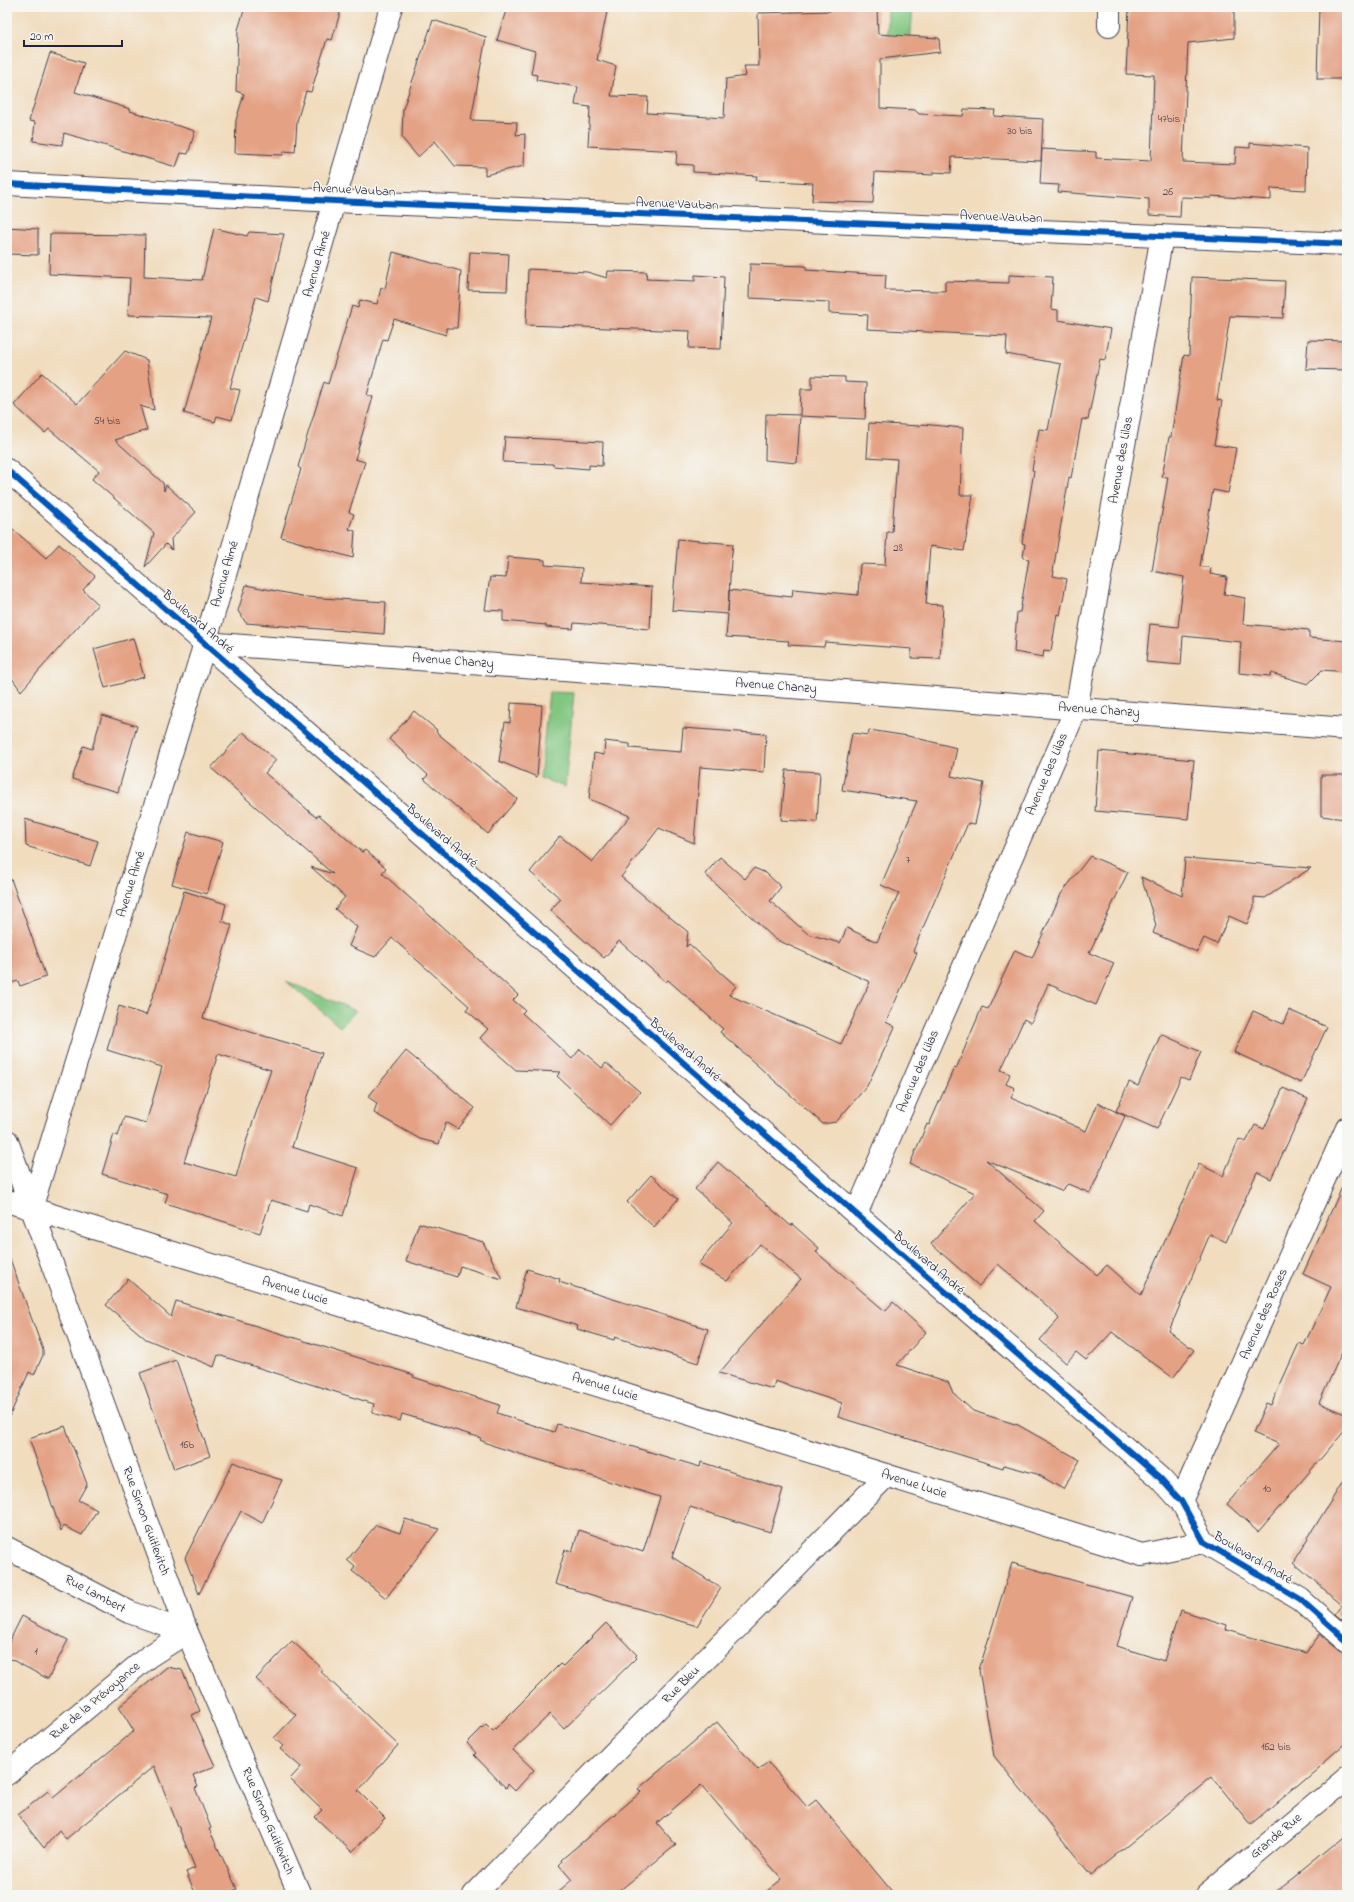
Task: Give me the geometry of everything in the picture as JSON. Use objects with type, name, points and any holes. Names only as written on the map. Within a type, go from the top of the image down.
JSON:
[{"type":"street","name":"Avenue Aimé","points":[[31,1209],[205,643],[391,7]]},
{"type":"street","name":"Avenue Vauban","points":[[7,184],[335,201],[1347,244]]},
{"type":"street","name":"Avenue des Lilas","points":[[856,1214],[1076,709],[1162,236]]},
{"type":"street","name":"Boulevard André","points":[[7,470],[856,1214],[1160,1478],[1181,1501],[1204,1542],[1300,1599],[1347,1641]]},
{"type":"street","name":"Avenue Chanzy","points":[[205,643],[1347,729]]},
{"type":"street","name":"Avenue des Roses","points":[[1181,1501],[1347,1128]]},
{"type":"street","name":"Rue Simon Guitlevitch","points":[[7,1141],[187,1632],[300,1895]]},
{"type":"street","name":"Avenue Lucie","points":[[7,1201],[1142,1555],[1204,1542]]},
{"type":"street","name":"Rue Bleu","points":[[474,1895],[887,1475]]},
{"type":"street","name":"Rue Lambert","points":[[7,1548],[128,1612],[187,1632]]},
{"type":"street","name":"Rue de la Prévoyance","points":[[7,1774],[148,1656],[187,1632]]},
{"type":"street","name":"Grande Rue","points":[[1206,1895],[1347,1778]]},
{"type":"green space","points":[[888,7],[913,7],[909,56],[887,58]]},
{"type":"green space","points":[[549,692],[574,693],[565,787],[540,778]]},
{"type":"green space","points":[[286,981],[356,1011],[340,1027]]},
{"type":"building","points":[[245,7],[322,7],[340,13],[332,40],[327,39],[311,92],[306,91],[297,121],[295,152],[284,151],[283,155],[235,153],[236,120],[244,94],[236,91],[238,30]]},
{"type":"building","points":[[507,7],[608,7],[597,60],[616,66],[611,96],[648,97],[647,113],[724,118],[726,79],[746,76],[744,66],[759,66],[758,13],[830,11],[830,7],[877,7],[878,34],[939,38],[940,52],[880,59],[880,108],[915,110],[919,114],[963,116],[964,109],[995,110],[994,116],[1043,119],[1041,161],[952,157],[951,173],[933,172],[933,175],[875,172],[873,203],[812,201],[813,183],[756,180],[757,176],[693,172],[693,165],[676,164],[677,151],[588,146],[590,107],[575,105],[578,87],[536,80],[537,75],[531,74],[535,51],[497,40]]},
{"type":"building","points":[[1129,7],[1234,7],[1234,38],[1188,43],[1183,162],[1235,164],[1236,147],[1250,148],[1250,143],[1307,148],[1306,190],[1271,188],[1271,200],[1211,196],[1211,198],[1181,197],[1180,217],[1149,215],[1149,199],[1058,192],[1059,185],[1040,184],[1042,149],[1096,152],[1096,158],[1151,161],[1154,75],[1126,74]]},
{"type":"building","points":[[1319,7],[1347,7],[1347,79],[1317,79]]},
{"type":"building","points":[[433,20],[486,37],[471,120],[517,122],[516,135],[525,134],[524,166],[485,175],[485,167],[455,166],[435,141],[418,157],[402,138],[403,109]]},
{"type":"building","points":[[50,53],[84,63],[75,92],[195,131],[188,154],[181,153],[176,167],[64,133],[62,145],[33,141],[35,122],[29,121]]},
{"type":"building","points":[[7,227],[38,229],[38,255],[7,254]]},
{"type":"building","points":[[214,228],[247,236],[249,232],[284,234],[268,301],[256,297],[230,388],[240,390],[232,420],[217,416],[215,422],[184,413],[211,318],[128,315],[130,278],[49,274],[50,234],[145,235],[144,277],[202,280]]},
{"type":"building","points":[[393,252],[461,271],[457,328],[446,328],[446,335],[394,319],[387,340],[383,339],[367,395],[373,397],[355,459],[365,462],[349,512],[354,514],[349,529],[355,531],[353,558],[281,537],[301,469],[298,467],[305,443],[324,382],[328,384],[352,306],[358,308],[360,300],[377,304],[381,288],[385,289]]},
{"type":"building","points":[[470,252],[509,254],[507,291],[468,290]]},
{"type":"building","points":[[750,264],[806,266],[806,270],[886,275],[885,290],[945,291],[945,281],[1009,283],[1009,275],[1053,277],[1051,309],[1058,310],[1058,320],[1111,329],[1105,360],[1100,359],[1088,420],[1082,419],[1071,478],[1069,477],[1053,571],[1053,576],[1067,579],[1060,615],[1057,614],[1051,651],[1044,650],[1043,657],[1014,652],[1017,612],[1020,612],[1029,559],[1023,558],[1025,544],[1022,543],[1034,471],[1032,470],[1039,429],[1048,430],[1061,364],[1006,354],[1007,336],[867,329],[868,315],[829,313],[829,302],[749,298]]},
{"type":"building","points":[[528,269],[587,272],[607,278],[608,271],[647,272],[646,279],[695,281],[695,275],[724,277],[721,349],[689,348],[690,331],[526,325]]},
{"type":"building","points":[[1192,277],[1285,281],[1283,318],[1230,316],[1217,400],[1222,401],[1214,445],[1236,448],[1228,493],[1213,490],[1200,566],[1211,568],[1210,574],[1227,577],[1224,594],[1245,598],[1243,624],[1309,630],[1309,638],[1347,641],[1347,672],[1322,670],[1308,684],[1271,673],[1270,676],[1239,673],[1241,642],[1183,636],[1181,665],[1146,662],[1150,624],[1178,627],[1184,577],[1152,571],[1168,477],[1162,477],[1169,437],[1171,437],[1184,355],[1189,356]]},
{"type":"building","points":[[1308,340],[1347,341],[1347,370],[1306,369]]},
{"type":"building","points":[[125,351],[147,360],[154,410],[140,406],[147,430],[115,440],[163,483],[164,491],[166,485],[196,512],[171,539],[172,550],[166,544],[145,567],[154,533],[92,479],[99,471],[49,429],[45,433],[14,405],[42,373],[77,404]]},
{"type":"building","points":[[812,376],[845,377],[845,382],[866,383],[865,419],[800,416],[797,463],[765,460],[766,414],[800,415],[801,389],[812,389]]},
{"type":"building","points":[[869,423],[920,426],[921,424],[963,428],[960,495],[973,495],[964,551],[930,546],[926,604],[943,605],[940,659],[911,658],[912,649],[825,642],[824,647],[788,645],[789,641],[726,637],[728,614],[672,610],[678,539],[733,544],[729,590],[792,597],[793,589],[858,595],[860,564],[885,565],[887,532],[892,532],[897,459],[867,457]]},
{"type":"building","points":[[505,437],[603,442],[602,466],[589,465],[589,469],[553,466],[553,464],[503,462]]},
{"type":"building","points":[[7,524],[46,558],[59,544],[95,576],[83,590],[98,604],[21,691],[7,671]]},
{"type":"building","points":[[508,557],[545,560],[545,565],[582,568],[581,582],[652,587],[650,629],[574,623],[573,629],[503,621],[503,611],[485,610],[490,577],[506,578]]},
{"type":"building","points":[[246,585],[306,597],[386,602],[384,634],[246,623],[238,611]]},
{"type":"building","points":[[133,638],[144,677],[105,688],[94,649]]},
{"type":"building","points":[[511,703],[542,705],[537,777],[499,761],[505,722],[510,723]]},
{"type":"building","points":[[414,711],[437,730],[436,732],[517,799],[488,834],[424,779],[428,775],[389,739]]},
{"type":"building","points":[[102,715],[137,726],[118,792],[72,779],[83,746],[92,749]]},
{"type":"building","points":[[683,728],[766,734],[764,772],[700,767],[694,843],[659,828],[621,877],[688,932],[686,947],[689,944],[736,986],[729,995],[841,1044],[870,982],[775,939],[705,874],[720,857],[745,879],[754,868],[766,873],[781,887],[770,901],[808,934],[840,943],[847,928],[877,942],[899,893],[881,885],[917,801],[842,790],[852,733],[868,735],[869,730],[908,736],[957,748],[951,776],[984,783],[975,824],[968,823],[913,951],[917,953],[886,1022],[895,1027],[867,1086],[836,1122],[823,1124],[720,1032],[723,1029],[668,980],[666,982],[619,941],[604,958],[550,910],[561,899],[530,872],[560,836],[592,862],[630,816],[589,799],[594,753],[604,755],[605,741],[630,744],[630,748],[681,752]]},
{"type":"building","points":[[243,732],[276,760],[265,773],[316,817],[319,815],[362,852],[365,850],[386,868],[382,873],[518,995],[513,1000],[525,1010],[522,1013],[572,1059],[580,1049],[602,1068],[606,1063],[640,1092],[610,1125],[557,1076],[561,1072],[516,1070],[480,1038],[488,1029],[466,1010],[469,1006],[392,938],[375,957],[349,946],[357,927],[335,909],[345,897],[311,867],[333,874],[211,768]]},
{"type":"building","points":[[1099,751],[1194,760],[1188,819],[1095,811]]},
{"type":"building","points":[[786,770],[820,772],[817,822],[781,820]]},
{"type":"building","points":[[1321,775],[1347,775],[1347,810],[1345,819],[1321,816]]},
{"type":"building","points":[[25,819],[98,841],[90,866],[26,846]]},
{"type":"building","points":[[188,832],[223,842],[207,894],[172,884]]},
{"type":"building","points":[[1090,856],[1128,872],[1089,953],[1114,963],[1096,1005],[1048,984],[1031,1023],[1024,1019],[1001,1070],[1010,1074],[1006,1084],[1015,1088],[1011,1098],[1086,1131],[1098,1103],[1125,1116],[1090,1193],[1068,1184],[1061,1191],[986,1160],[1044,1211],[1035,1221],[1097,1275],[1107,1265],[1141,1295],[1199,1164],[1223,1176],[1239,1139],[1246,1142],[1255,1125],[1264,1129],[1283,1088],[1308,1099],[1271,1179],[1257,1172],[1226,1242],[1210,1234],[1169,1331],[1194,1350],[1173,1378],[1112,1332],[1086,1360],[1076,1352],[1066,1363],[1040,1340],[1059,1319],[1053,1311],[998,1264],[979,1286],[931,1244],[975,1193],[910,1164],[927,1124],[929,1125],[954,1068],[956,1069],[982,1007],[988,1009],[1015,950],[1032,958],[1061,894]]},
{"type":"building","points":[[1185,858],[1311,868],[1265,898],[1254,897],[1254,907],[1247,924],[1229,916],[1217,944],[1204,938],[1197,952],[1153,933],[1156,925],[1141,877],[1182,896]]},
{"type":"building","points":[[11,879],[46,977],[20,986],[18,981],[7,984],[7,880]]},
{"type":"building","points":[[184,891],[226,904],[222,921],[232,925],[203,1018],[322,1053],[292,1147],[358,1168],[343,1216],[309,1204],[307,1211],[271,1200],[260,1233],[165,1203],[168,1194],[102,1174],[114,1134],[118,1136],[124,1117],[146,1123],[162,1067],[107,1050],[119,1006],[146,1015],[158,981]],"holes":[[[218,1054],[271,1070],[247,1139],[236,1177],[184,1162]]]},
{"type":"building","points":[[1289,1010],[1327,1027],[1301,1083],[1234,1052],[1253,1011],[1283,1024]]},
{"type":"building","points":[[1161,1034],[1201,1052],[1189,1080],[1181,1077],[1157,1129],[1116,1111],[1129,1082],[1138,1086]]},
{"type":"building","points":[[406,1051],[475,1108],[458,1129],[446,1122],[439,1144],[420,1139],[374,1113],[377,1103],[368,1097]]},
{"type":"building","points":[[718,1162],[791,1226],[792,1224],[819,1248],[816,1252],[885,1311],[893,1302],[926,1332],[897,1365],[948,1382],[953,1393],[973,1411],[1018,1425],[1080,1460],[1063,1489],[1037,1474],[1004,1465],[1003,1468],[838,1417],[842,1403],[775,1381],[773,1389],[719,1373],[801,1279],[760,1244],[727,1281],[698,1264],[733,1223],[695,1189]]},
{"type":"building","points":[[651,1175],[678,1199],[654,1227],[627,1202]]},
{"type":"building","points":[[1347,1176],[1347,1341],[1319,1403],[1347,1415],[1347,1428],[1258,1532],[1227,1504],[1279,1444],[1253,1433],[1266,1403],[1271,1405],[1299,1343],[1304,1345],[1331,1287],[1303,1274]]},
{"type":"building","points":[[419,1223],[483,1242],[502,1279],[460,1266],[457,1277],[406,1261]]},
{"type":"building","points":[[10,1259],[43,1350],[43,1355],[34,1375],[29,1372],[7,1422],[7,1260]]},
{"type":"building","points":[[527,1269],[560,1279],[559,1282],[708,1329],[698,1363],[615,1337],[614,1340],[577,1329],[578,1326],[516,1307]]},
{"type":"building","points":[[128,1279],[171,1317],[176,1301],[414,1375],[413,1377],[500,1405],[497,1413],[554,1432],[557,1424],[700,1467],[701,1462],[783,1489],[770,1532],[690,1507],[672,1557],[721,1588],[697,1626],[555,1584],[565,1550],[572,1552],[579,1530],[643,1552],[660,1497],[494,1446],[480,1440],[481,1438],[402,1414],[400,1421],[372,1413],[374,1404],[218,1355],[214,1367],[146,1339],[106,1305]]},
{"type":"building","points":[[176,1360],[210,1456],[174,1469],[140,1373]]},
{"type":"building","points":[[65,1426],[87,1484],[78,1500],[97,1510],[82,1535],[64,1526],[61,1531],[29,1438]]},
{"type":"building","points":[[233,1462],[259,1473],[282,1480],[262,1523],[241,1511],[199,1594],[185,1558]]},
{"type":"building","points":[[1347,1475],[1347,1624],[1335,1614],[1342,1605],[1293,1562]]},
{"type":"building","points":[[405,1519],[439,1529],[386,1598],[352,1571],[355,1567],[347,1560],[376,1525],[400,1533]]},
{"type":"building","points":[[1012,1563],[1132,1597],[1117,1646],[1164,1661],[1180,1610],[1227,1625],[1226,1630],[1306,1653],[1320,1634],[1339,1650],[1347,1653],[1347,1743],[1251,1825],[1212,1777],[1091,1875],[994,1756],[979,1670]]},
{"type":"building","points":[[22,1616],[68,1640],[48,1679],[7,1657],[7,1646]]},
{"type":"building","points":[[606,1623],[637,1655],[635,1657],[636,1658],[564,1729],[550,1714],[513,1750],[534,1770],[515,1791],[508,1784],[506,1788],[474,1755],[476,1753],[467,1743],[486,1724],[493,1731],[560,1664],[563,1666]]},
{"type":"building","points":[[292,1641],[323,1669],[320,1671],[398,1745],[358,1791],[385,1818],[352,1852],[315,1817],[322,1810],[290,1779],[301,1767],[280,1749],[283,1746],[274,1738],[296,1715],[256,1679]]},
{"type":"building","points":[[167,1667],[182,1670],[200,1711],[192,1715],[215,1766],[193,1775],[198,1787],[195,1788],[211,1828],[209,1829],[237,1889],[222,1895],[196,1895],[186,1872],[195,1868],[154,1766],[66,1839],[59,1830],[44,1848],[18,1815],[48,1791],[53,1798],[134,1731],[119,1707]]},
{"type":"building","points":[[717,1722],[758,1770],[768,1762],[807,1807],[816,1800],[895,1895],[762,1895],[782,1879],[701,1785],[657,1823],[676,1845],[614,1895],[554,1895],[572,1880],[559,1865],[562,1862],[561,1860],[641,1792],[638,1789]]},
{"type":"building","points":[[1347,1834],[1347,1895],[1270,1895],[1293,1878]]},
{"type":"cycle path","points":[[7,184],[335,201],[1347,244]]},
{"type":"cycle path","points":[[7,470],[856,1214],[1160,1478],[1181,1501],[1204,1542],[1300,1599],[1347,1641]]}]
